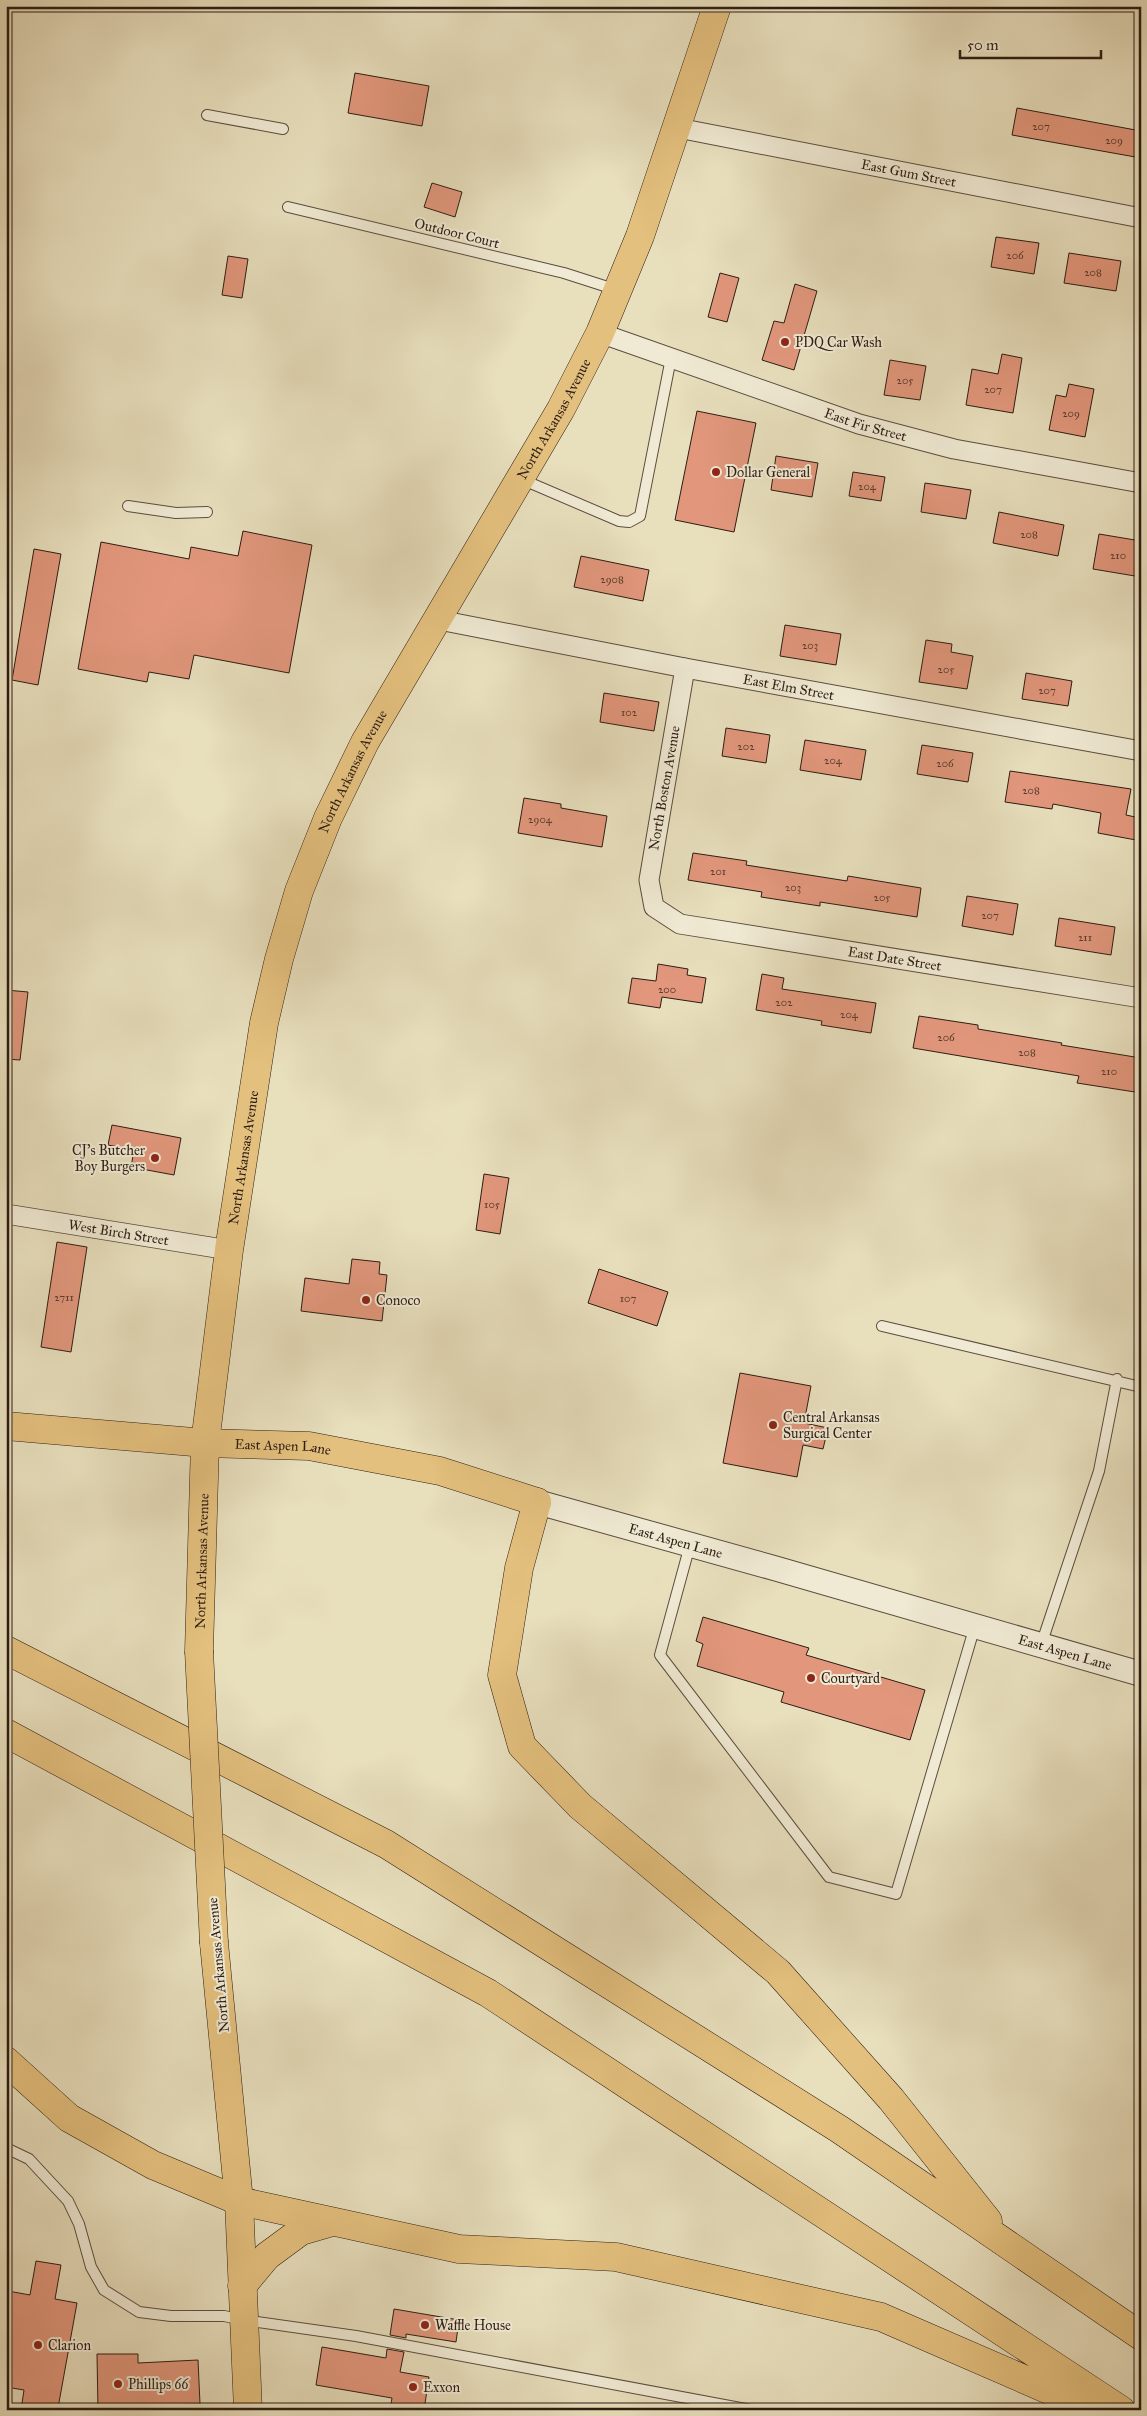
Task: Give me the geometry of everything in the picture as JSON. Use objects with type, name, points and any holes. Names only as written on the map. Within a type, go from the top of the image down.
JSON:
[{"type":"main road","name":"North Arkansas Avenue","points":[[248,2410],[239,2201],[214,1943],[199,1651],[205,1443],[229,1250],[264,1023],[279,958],[299,890],[328,818],[366,742],[520,479],[600,333],[640,236],[678,128],[717,6]]},
{"type":"main road","name":"East Aspen Lane","points":[[6,1426],[205,1443],[309,1446],[440,1471],[537,1502]]},
{"type":"main road","points":[[537,1502],[520,1568],[502,1675],[522,1746],[580,1806],[778,1972],[891,2099],[1006,2243]]},
{"type":"main road","points":[[6,1650],[386,1844],[839,2128],[1141,2336]]},
{"type":"main road","points":[[6,1733],[488,1993],[1121,2410]]},
{"type":"main road","points":[[6,2061],[68,2118],[154,2166],[239,2201],[459,2249],[616,2257],[881,2317],[1095,2410]]},
{"type":"main road","points":[[242,2286],[267,2256],[301,2231],[333,2222]]},
{"type":"street","name":"East Gum Street","points":[[678,128],[1141,218]]},
{"type":"street","name":"East Fir Street","points":[[600,333],[859,424],[954,449],[1141,483]]},
{"type":"street","name":"East Elm Street","points":[[438,620],[684,668],[1141,750]]},
{"type":"street","name":"North Boston Avenue","points":[[654,907],[649,880],[684,668]]},
{"type":"street","name":"East Date Street","points":[[654,907],[680,924],[1140,993]]},
{"type":"street","name":"West Birch Street","points":[[6,1214],[229,1250]]},
{"type":"street","name":"East Aspen Lane","points":[[537,1502],[1141,1674]]},
{"type":"lane","points":[[207,115],[283,129]]},
{"type":"lane","name":"Outdoor Court","points":[[288,207],[564,273],[618,290]]},
{"type":"lane","points":[[520,479],[619,521],[628,522],[640,516],[671,358]]},
{"type":"lane","points":[[128,506],[176,513],[207,512]]},
{"type":"lane","points":[[882,1326],[1117,1379],[1141,1387]]},
{"type":"lane","points":[[1041,1645],[1099,1471],[1117,1379]]},
{"type":"lane","points":[[690,1545],[660,1655],[829,1877],[896,1894],[975,1626]]},
{"type":"lane","points":[[6,2148],[29,2159],[68,2201],[79,2224],[91,2267],[104,2290],[139,2312],[171,2316],[224,2316],[384,2341],[751,2410]]},
{"type":"building","points":[[355,73],[429,86],[422,126],[348,113]]},
{"type":"building","points":[[1017,108],[1141,131],[1141,158],[1012,135]]},
{"type":"building","points":[[432,183],[462,192],[455,217],[424,207]]},
{"type":"building","points":[[996,237],[1039,243],[1034,274],[991,267]]},
{"type":"building","points":[[1069,253],[1121,261],[1116,291],[1064,283]]},
{"type":"building","points":[[228,256],[248,259],[242,298],[222,295]]},
{"type":"building","points":[[720,273],[739,278],[727,322],[708,317]]},
{"type":"building","name":"PDQ Car Wash","points":[[795,284],[817,291],[794,370],[762,360],[774,321],[784,323]]},
{"type":"building","points":[[1002,354],[1022,358],[1013,413],[966,405],[972,369],[998,374]]},
{"type":"building","points":[[890,360],[926,366],[920,400],[884,395]]},
{"type":"building","points":[[1069,384],[1094,389],[1085,437],[1049,430],[1056,395],[1066,397]]},
{"type":"building","name":"Dollar General","points":[[697,411],[756,423],[734,532],[675,520]]},
{"type":"building","points":[[776,456],[818,463],[812,497],[771,490]]},
{"type":"building","points":[[853,472],[885,477],[881,501],[849,496]]},
{"type":"building","points":[[925,483],[971,490],[966,519],[921,512]]},
{"type":"building","points":[[999,512],[1064,525],[1058,556],[993,543]]},
{"type":"building","points":[[243,531],[312,545],[289,673],[194,655],[189,679],[149,672],[147,682],[78,669],[101,542],[189,559],[191,547],[238,556]]},
{"type":"building","points":[[1099,534],[1141,541],[1141,577],[1093,569]]},
{"type":"building","points":[[34,549],[61,554],[38,685],[12,680]]},
{"type":"building","points":[[581,556],[649,570],[643,601],[574,587]]},
{"type":"building","points":[[785,625],[841,634],[836,665],[780,656]]},
{"type":"building","points":[[926,640],[952,644],[951,652],[973,656],[967,689],[919,682]]},
{"type":"building","points":[[1026,673],[1072,681],[1068,706],[1022,699]]},
{"type":"building","points":[[604,693],[659,702],[654,731],[600,722]]},
{"type":"building","points":[[726,728],[770,735],[766,763],[722,756]]},
{"type":"building","points":[[805,740],[866,750],[861,780],[800,770]]},
{"type":"building","points":[[922,745],[973,753],[968,782],[917,774]]},
{"type":"building","points":[[1010,771],[1131,789],[1126,815],[1140,818],[1136,840],[1098,833],[1101,813],[1053,804],[1052,809],[1005,802]]},
{"type":"building","points":[[524,798],[561,804],[561,808],[607,816],[602,847],[518,833]]},
{"type":"building","points":[[693,853],[747,861],[746,865],[847,881],[848,876],[921,888],[917,917],[820,902],[820,906],[761,897],[762,892],[688,880]]},
{"type":"building","points":[[967,896],[1018,904],[1013,935],[962,926]]},
{"type":"building","points":[[1059,918],[1115,927],[1111,955],[1055,946]]},
{"type":"building","points":[[658,964],[688,969],[687,975],[706,978],[702,1003],[662,997],[660,1008],[628,1003],[632,978],[656,981]]},
{"type":"building","points":[[762,974],[784,978],[782,989],[876,1003],[871,1033],[821,1025],[822,1021],[756,1010]]},
{"type":"building","points":[[6,990],[28,992],[20,1060],[6,1059]]},
{"type":"building","points":[[919,1016],[978,1025],[978,1029],[1141,1058],[1135,1092],[1077,1083],[1079,1076],[913,1048]]},
{"type":"building","name":"CJ's Butcher Boy Burgers","points":[[112,1125],[181,1138],[174,1175],[131,1167],[134,1150],[108,1145]]},
{"type":"building","points":[[484,1174],[509,1178],[500,1234],[476,1230]]},
{"type":"building","points":[[57,1242],[87,1247],[71,1352],[41,1347]]},
{"type":"building","points":[[352,1259],[380,1262],[379,1274],[387,1275],[382,1321],[301,1311],[305,1278],[349,1284]]},
{"type":"building","points":[[599,1269],[668,1292],[657,1326],[588,1303]]},
{"type":"building","name":"Central Arkansas Surgical Center","points":[[740,1373],[811,1386],[804,1423],[828,1428],[823,1449],[803,1445],[797,1477],[723,1463]]},
{"type":"building","name":"Courtyard","points":[[703,1617],[809,1648],[806,1655],[925,1690],[910,1740],[781,1702],[784,1692],[697,1666],[703,1644],[696,1641]]},
{"type":"building","name":"Clarion","points":[[36,2261],[61,2265],[55,2299],[77,2303],[58,2408],[39,2405],[38,2410],[21,2410],[24,2390],[6,2387],[6,2300],[8,2291],[30,2295]]},
{"type":"building","name":"Waffle House","points":[[394,2309],[459,2320],[456,2342],[406,2334],[406,2338],[390,2335]]},
{"type":"building","points":[[322,2347],[386,2358],[387,2349],[404,2352],[400,2372],[429,2377],[424,2410],[390,2410],[392,2398],[316,2385]]},
{"type":"building","points":[[97,2354],[138,2354],[138,2363],[198,2360],[200,2404],[139,2406],[139,2410],[98,2410]]},
{"type":"place","name":"PDQ Car Wash","points":[[785,342]]},
{"type":"place","name":"Dollar General","points":[[716,472]]},
{"type":"place","name":"CJ's Butcher Boy Burgers","points":[[155,1158]]},
{"type":"place","name":"Conoco","points":[[366,1300]]},
{"type":"place","name":"Central Arkansas Surgical Center","points":[[773,1425]]},
{"type":"place","name":"Courtyard","points":[[811,1678]]},
{"type":"place","name":"Waffle House","points":[[425,2325]]},
{"type":"place","name":"Clarion","points":[[38,2345]]},
{"type":"place","name":"Phillips 66","points":[[118,2384]]},
{"type":"place","name":"Exxon","points":[[413,2387]]}]
